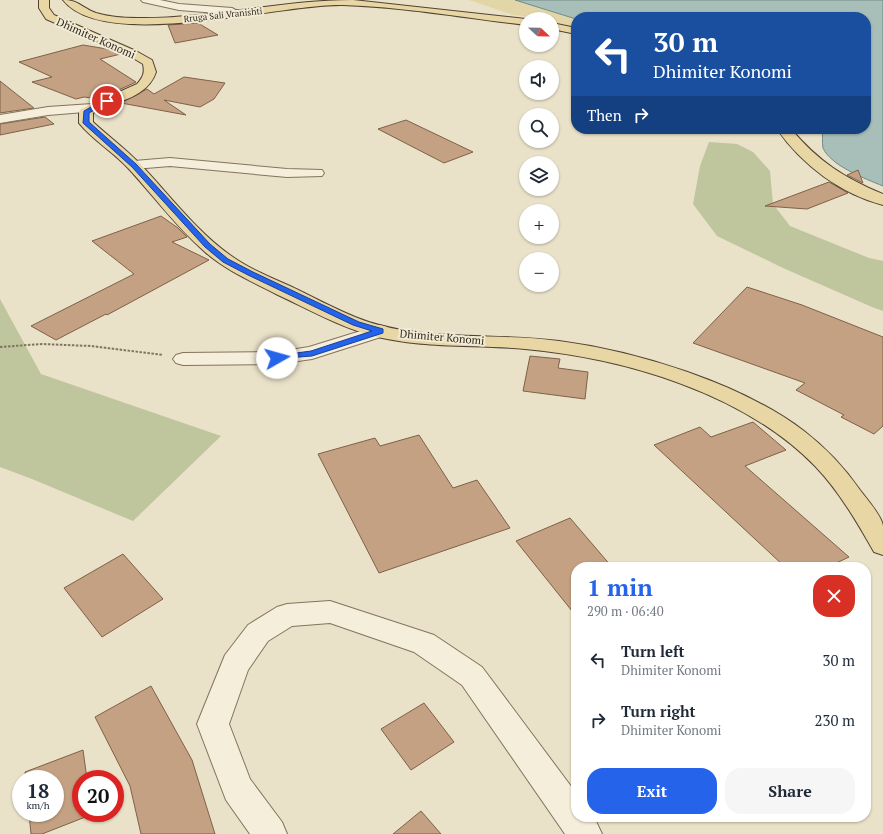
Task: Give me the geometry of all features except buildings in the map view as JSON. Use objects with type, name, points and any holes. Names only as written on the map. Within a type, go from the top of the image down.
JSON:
[{"type":"main road","name":"Dhimiter Konomi","points":[[44,0],[44,8],[50,17],[132,53],[148,62],[151,68],[150,78],[140,87],[86,112],[86,123],[134,165],[208,246],[226,260],[250,274],[356,324],[380,331],[407,336],[563,347],[630,362],[709,389],[757,410],[782,426],[804,443],[842,482],[883,545]]},
{"type":"main road","name":"Rruga Sali Vranishti","points":[[68,0],[80,10],[93,15],[109,19],[139,21],[174,20],[342,2],[399,6],[519,21]]},
{"type":"main road","points":[[559,27],[571,30]]},
{"type":"main road","points":[[788,134],[799,148],[823,171],[849,187],[883,200]]},
{"type":"street","points":[[146,0],[179,7],[232,11],[238,14]]},
{"type":"street","points":[[0,119],[48,111],[92,108]]},
{"type":"street","points":[[134,165],[170,162],[287,173],[317,172]]},
{"type":"street","points":[[192,359],[277,358],[312,353],[380,331]]},
{"type":"street","points":[[270,834],[238,789],[213,724],[235,664],[258,633],[287,615],[330,612],[424,643],[472,676],[571,814]]},
{"type":"street","points":[[576,822],[585,834]]},
{"type":"path","points":[[0,346],[42,344],[91,346],[192,359]]},
{"type":"green space","points":[[709,142],[737,144],[753,152],[770,171],[773,204],[790,226],[869,258],[883,261],[883,311],[783,268],[717,236],[693,204],[700,166]]},
{"type":"green space","points":[[0,299],[41,374],[221,436],[133,521],[0,467]]},
{"type":"sand","points":[[469,0],[515,0],[554,12],[519,12],[519,16],[513,15]]},
{"type":"sand","points":[[559,14],[571,17],[571,26],[559,23]]},
{"type":"water","points":[[515,0],[883,0],[883,186],[859,176],[833,161],[823,148],[822,134],[871,134],[871,12],[571,12],[571,17],[559,14],[559,12],[554,12]]},
{"type":"route","points":[[107,101],[98,104],[86,112],[86,123],[134,165],[174,211],[208,246],[226,260],[250,274],[356,324],[380,331],[312,353],[277,358]]}]
